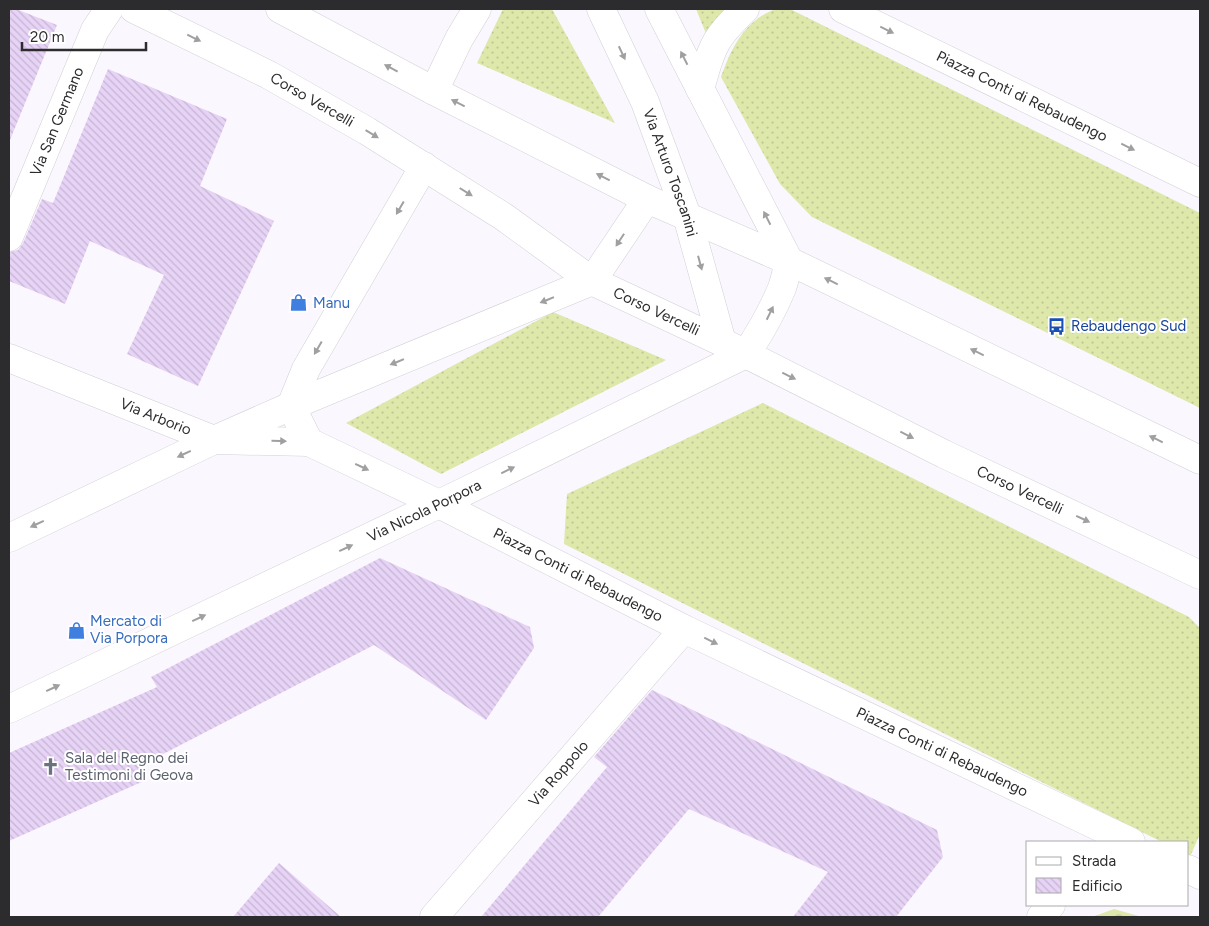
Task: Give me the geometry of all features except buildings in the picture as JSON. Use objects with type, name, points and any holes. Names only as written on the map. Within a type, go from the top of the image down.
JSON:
[{"type":"street","name":"Via San Germano","points":[[9,238],[95,30],[109,9]]},
{"type":"street","name":"Corso Vercelli","points":[[134,9],[269,75],[367,130],[504,217],[592,281],[722,342],[944,454],[1200,575]]},
{"type":"street","points":[[280,9],[434,91],[647,199],[789,261],[1200,460]]},
{"type":"street","points":[[434,91],[459,39],[477,9]]},
{"type":"street","name":"Via Arturo Toscanini","points":[[601,9],[646,102],[687,216],[722,342]]},
{"type":"street","points":[[659,9],[789,261],[782,286],[772,309],[746,354]]},
{"type":"street","points":[[700,89],[717,41],[745,9]]},
{"type":"street","name":"Piazza Conti di Rebaudengo","points":[[843,9],[1200,183]]},
{"type":"street","points":[[309,442],[291,406],[306,369],[424,166]]},
{"type":"street","points":[[9,538],[214,440],[291,406],[592,281],[647,199]]},
{"type":"street","name":"Via Nicola Porpora","points":[[9,709],[439,504],[746,354]]},
{"type":"street","name":"Via Arborio","points":[[9,358],[214,440],[309,442]]},
{"type":"street","name":"Piazza Conti di Rebaudengo","points":[[309,442],[439,504],[684,629],[1115,839]]},
{"type":"street","name":"Via Roppolo","points":[[434,917],[684,629]]},
{"type":"street","points":[[1041,917],[1050,906]]},
{"type":"green space","points":[[503,9],[552,9],[615,123],[477,63]]},
{"type":"green space","points":[[696,9],[740,9],[707,36]]},
{"type":"green space","points":[[776,9],[790,9],[1200,213],[1200,408],[812,217],[780,184],[721,77],[729,56],[741,36],[756,20]]},
{"type":"green space","points":[[553,312],[666,360],[441,474],[346,423]]},
{"type":"green space","points":[[763,403],[1189,617],[1200,628],[1200,834],[1190,857],[1189,841],[1160,841],[564,544],[567,494]]},
{"type":"green space","points":[[1114,909],[1142,917],[1092,917]]},
{"type":"place","name":"Manu","points":[[299,303]]},
{"type":"place","name":"Rebaudengo Sud","points":[[1057,326]]},
{"type":"place","name":"Mercato di Via Porpora","points":[[76,630]]},
{"type":"place","name":"Sala del Regno dei Testimoni di Geova","points":[[51,767]]}]
